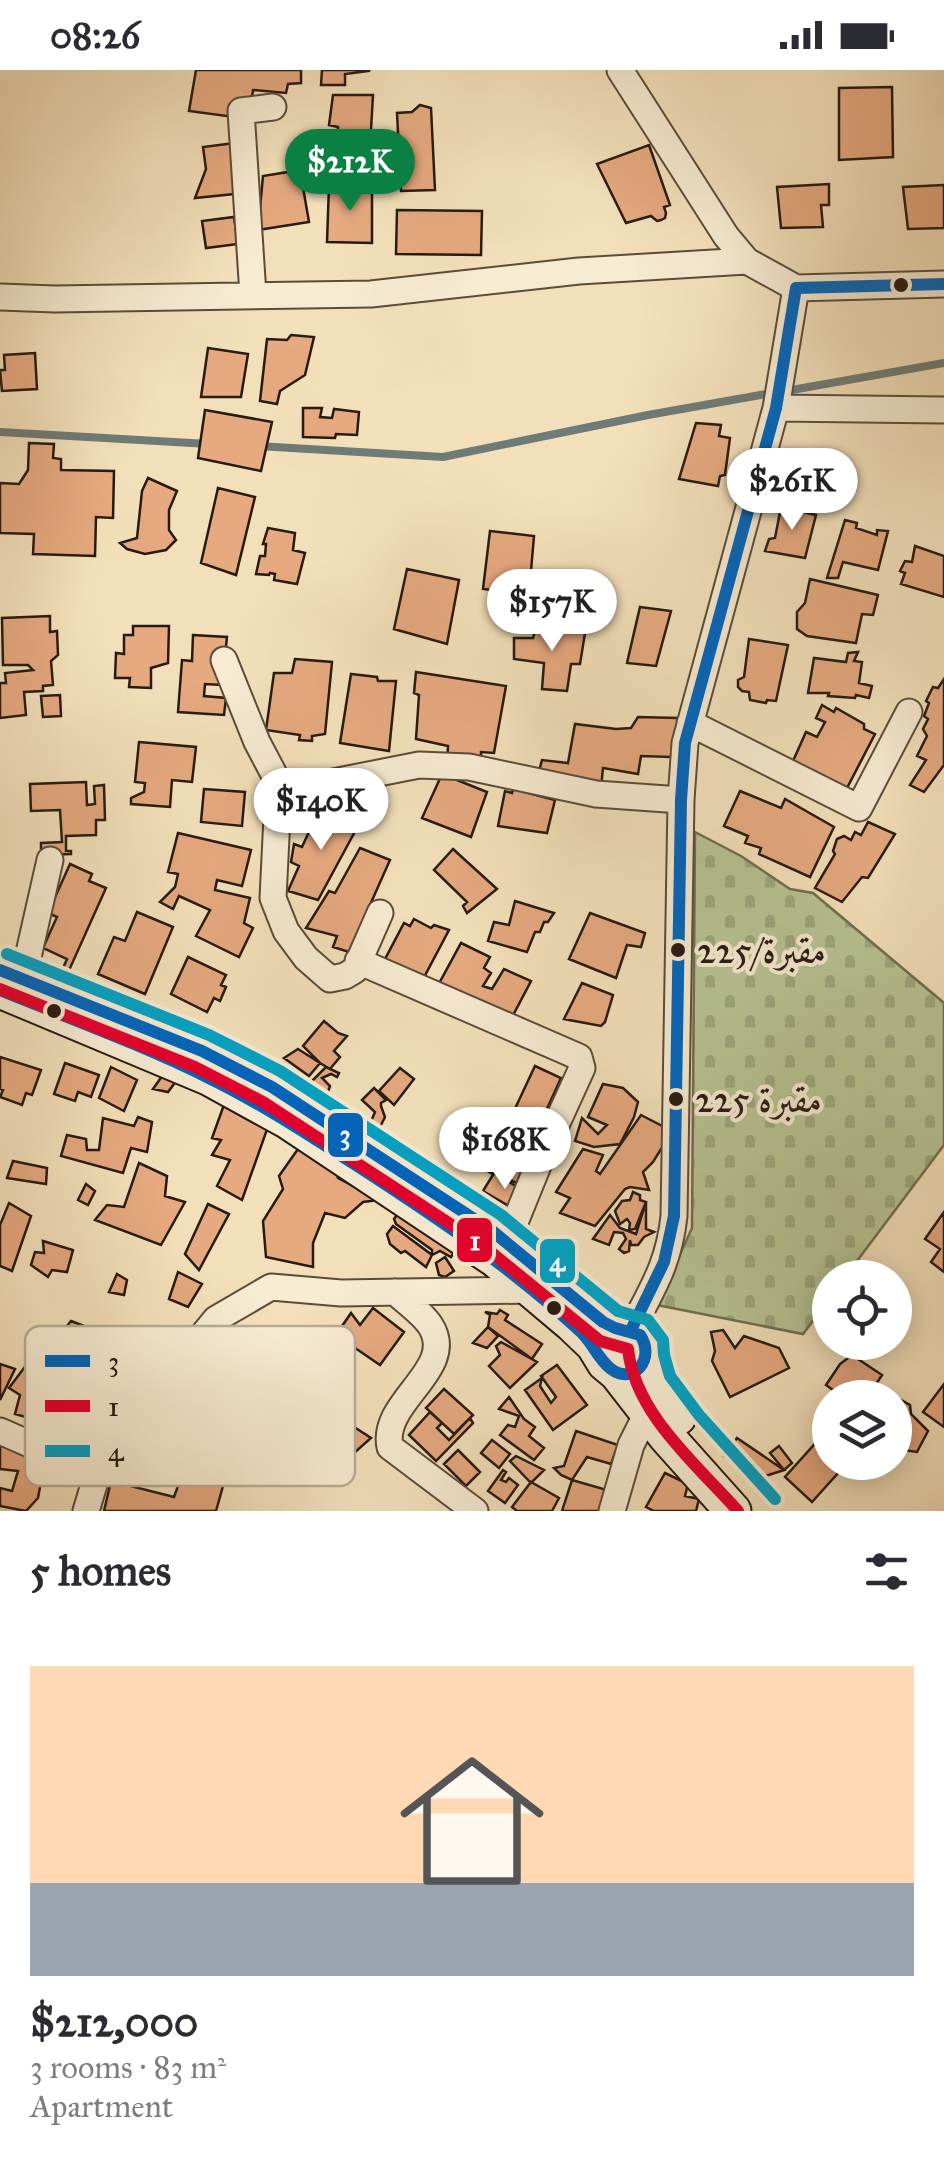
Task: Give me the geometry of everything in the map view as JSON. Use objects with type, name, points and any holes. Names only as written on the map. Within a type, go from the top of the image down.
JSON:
[{"type":"main road","points":[[8,980],[245,1096],[460,1233],[583,1334],[623,1350],[762,1511]]},
{"type":"main road","points":[[8,980],[202,1052],[272,1086],[507,1242],[610,1327],[647,1413],[733,1511]]},
{"type":"street","points":[[620,70],[726,236],[747,260],[796,288],[944,284]]},
{"type":"street","points":[[253,296],[240,111],[273,108]]},
{"type":"street","points":[[0,297],[55,300],[371,294],[579,271],[747,260]]},
{"type":"street","points":[[623,1350],[671,1246],[684,743],[776,408],[796,288]]},
{"type":"street","points":[[776,408],[944,410]]},
{"type":"street","points":[[224,660],[276,778],[273,898],[286,930],[306,958],[330,978],[345,976],[355,970],[380,913]]},
{"type":"street","points":[[690,723],[859,808],[909,712]]},
{"type":"street","points":[[276,798],[323,784],[419,766],[469,767],[596,794],[681,800]]},
{"type":"street","points":[[8,980],[50,860]]},
{"type":"street","points":[[358,961],[580,1056],[582,1068],[507,1242]]},
{"type":"street","points":[[210,1326],[216,1318],[272,1288],[340,1293],[533,1290]]},
{"type":"street","points":[[395,1292],[432,1326],[436,1347],[432,1367],[391,1422],[390,1447],[475,1511]]},
{"type":"street","points":[[612,1511],[632,1445],[647,1413]]},
{"type":"street","points":[[0,1431],[25,1442]]},
{"type":"street","points":[[86,1511],[94,1486]]},
{"type":"green space","points":[[695,832],[741,856],[790,889],[813,893],[944,1003],[944,1145],[858,1260],[812,1260],[812,1322],[803,1334],[657,1305],[692,1228]]},
{"type":"building","points":[[196,70],[301,70],[301,83],[288,84],[286,93],[253,90],[251,104],[234,117],[189,111]]},
{"type":"building","points":[[322,70],[369,71],[345,74],[345,85],[321,85]]},
{"type":"building","points":[[892,87],[893,157],[839,160],[839,88]]},
{"type":"building","points":[[333,95],[373,95],[370,147],[336,147],[338,127],[329,125]]},
{"type":"building","points":[[420,105],[431,108],[435,190],[401,191],[397,113],[412,112]]},
{"type":"building","points":[[243,142],[234,194],[195,198],[206,169],[203,147]]},
{"type":"building","points":[[649,145],[670,205],[664,207],[665,218],[661,220],[651,216],[626,223],[597,164]]},
{"type":"building","points":[[300,170],[309,222],[258,230],[263,176]]},
{"type":"building","points":[[829,184],[829,205],[821,205],[823,227],[781,228],[777,187]]},
{"type":"building","points":[[329,185],[372,185],[372,243],[327,242]]},
{"type":"building","points":[[944,185],[944,228],[908,229],[903,187]]},
{"type":"building","points":[[397,210],[482,211],[481,255],[396,254]]},
{"type":"building","points":[[234,217],[238,244],[206,248],[202,221]]},
{"type":"building","points":[[291,335],[314,337],[305,375],[280,391],[277,404],[260,401],[267,339],[287,340]]},
{"type":"building","points":[[208,348],[248,354],[241,397],[201,397]]},
{"type":"building","points":[[35,353],[37,389],[2,391],[0,370],[5,370],[4,355]]},
{"type":"building","points":[[303,408],[322,408],[320,417],[332,418],[334,409],[359,412],[357,435],[303,437]]},
{"type":"building","points":[[205,410],[272,422],[261,471],[198,458]]},
{"type":"building","points":[[696,423],[721,425],[719,436],[730,438],[725,475],[720,476],[718,486],[679,479]]},
{"type":"building","points":[[29,443],[54,444],[53,458],[61,459],[61,470],[114,471],[113,518],[96,517],[95,556],[33,554],[34,534],[0,533],[0,483],[19,484],[28,470]]},
{"type":"building","points":[[148,478],[177,491],[169,510],[169,530],[176,540],[166,550],[145,554],[120,543],[137,538],[142,491]]},
{"type":"building","points":[[218,488],[255,497],[236,575],[201,563]]},
{"type":"building","points":[[781,507],[816,515],[805,558],[765,551],[769,539],[775,538]]},
{"type":"building","points":[[845,520],[877,535],[877,530],[888,531],[878,570],[843,562],[838,578],[827,578]]},
{"type":"building","points":[[268,528],[295,533],[293,550],[305,553],[297,584],[274,580],[275,574],[256,574],[260,556],[265,556],[263,544]]},
{"type":"building","points":[[490,531],[534,536],[529,594],[483,589]]},
{"type":"building","points":[[915,546],[944,556],[944,597],[901,584],[905,573],[900,571],[905,561],[912,562]]},
{"type":"building","points":[[407,569],[459,580],[447,644],[394,629]]},
{"type":"building","points":[[810,579],[878,595],[873,615],[862,614],[856,643],[807,636],[797,629],[797,612],[805,603]]},
{"type":"building","points":[[640,607],[671,611],[656,666],[627,663]]},
{"type":"building","points":[[50,616],[50,632],[57,631],[58,655],[51,661],[53,685],[43,686],[43,691],[24,692],[26,715],[0,718],[0,683],[6,683],[5,673],[33,670],[28,665],[3,665],[2,618]]},
{"type":"building","points":[[133,626],[169,626],[168,663],[151,668],[151,688],[129,687],[130,678],[115,678],[116,653],[124,654],[124,635],[133,635]]},
{"type":"building","points":[[536,627],[585,633],[580,664],[571,664],[567,691],[542,689],[544,663],[514,659],[514,638],[533,638]]},
{"type":"building","points":[[193,635],[227,637],[222,685],[205,684],[204,696],[226,698],[224,715],[178,712],[182,660],[192,661]]},
{"type":"building","points":[[749,639],[788,645],[776,701],[750,700],[749,692],[738,687],[738,680],[744,677]]},
{"type":"building","points":[[858,652],[854,661],[862,662],[859,683],[872,686],[869,698],[808,693],[814,658],[846,662],[848,653]]},
{"type":"building","points":[[295,659],[332,662],[325,734],[312,736],[312,741],[299,740],[300,735],[266,730],[274,673],[292,673]]},
{"type":"building","points":[[416,672],[506,686],[494,753],[481,752],[481,765],[447,762],[448,746],[416,739]]},
{"type":"building","points":[[351,674],[396,681],[389,751],[340,743]]},
{"type":"building","points":[[944,679],[944,765],[924,792],[910,785],[926,760],[917,756],[927,736],[923,729],[928,719],[924,716],[929,703],[926,701],[933,687],[938,688]]},
{"type":"building","points":[[60,695],[61,716],[43,717],[41,696]]},
{"type":"building","points":[[822,705],[834,712],[836,708],[875,734],[847,788],[793,761],[806,732],[817,737],[825,722],[816,718]]},
{"type":"building","points":[[638,717],[678,718],[671,757],[641,756],[638,774],[603,768],[601,788],[538,775],[542,760],[568,763],[575,724],[631,728]]},
{"type":"building","points":[[139,742],[196,747],[192,782],[172,780],[170,807],[131,804],[131,798],[144,792],[145,783],[135,782]]},
{"type":"building","points":[[442,774],[487,792],[471,837],[422,818]]},
{"type":"building","points":[[86,782],[87,805],[95,804],[94,786],[104,785],[105,820],[96,820],[96,835],[66,836],[66,851],[71,854],[41,855],[41,843],[62,842],[60,810],[31,811],[30,784]]},
{"type":"building","points":[[204,789],[245,792],[242,826],[201,822]]},
{"type":"building","points":[[513,789],[555,800],[547,833],[498,826],[505,791],[512,793]]},
{"type":"building","points":[[740,791],[781,808],[785,799],[834,827],[810,877],[759,854],[761,848],[745,843],[748,836],[724,826]]},
{"type":"building","points":[[329,807],[359,824],[318,900],[288,891],[299,866],[291,862],[294,844],[302,847],[319,810],[325,812]]},
{"type":"building","points":[[868,822],[895,834],[868,878],[862,877],[842,902],[815,888],[835,854],[837,839],[844,836],[851,840],[855,832],[861,835]]},
{"type":"building","points":[[178,833],[251,850],[242,886],[217,880],[215,890],[250,898],[244,923],[253,928],[239,957],[196,936],[210,910],[179,896],[173,909],[160,902],[175,887],[178,874],[168,872]]},
{"type":"building","points":[[360,848],[390,860],[349,952],[333,947],[337,936],[306,928],[329,891],[335,893]]},
{"type":"building","points":[[453,849],[497,889],[467,913],[463,906],[467,902],[434,870]]},
{"type":"building","points":[[70,864],[92,874],[89,881],[106,888],[66,977],[60,975],[67,959],[43,948],[57,917],[48,913]]},
{"type":"building","points":[[515,901],[554,913],[540,932],[535,932],[527,952],[488,941],[494,922],[509,925]]},
{"type":"building","points":[[137,912],[173,927],[145,994],[98,974],[114,937],[125,941]]},
{"type":"building","points":[[590,913],[645,933],[641,947],[627,945],[616,978],[569,959]]},
{"type":"building","points":[[414,919],[431,928],[434,925],[449,930],[422,981],[383,963],[404,923],[410,926]]},
{"type":"building","points":[[461,943],[490,957],[484,968],[491,973],[483,986],[492,989],[504,969],[531,981],[509,1023],[435,991]]},
{"type":"building","points":[[188,957],[226,975],[220,1001],[214,998],[207,1012],[171,994]]},
{"type":"building","points":[[582,983],[613,995],[601,1026],[564,1019]]},
{"type":"building","points":[[324,1021],[347,1036],[334,1051],[340,1057],[330,1069],[303,1046]]},
{"type":"building","points":[[298,1049],[320,1063],[309,1076],[284,1058]]},
{"type":"building","points":[[0,1057],[41,1070],[32,1095],[26,1093],[22,1105],[0,1097]]},
{"type":"building","points":[[65,1063],[99,1075],[91,1097],[78,1092],[75,1101],[54,1094]]},
{"type":"building","points":[[535,1066],[561,1078],[541,1122],[535,1117],[538,1145],[509,1136],[512,1126],[505,1119],[513,1113]]},
{"type":"building","points":[[111,1067],[137,1080],[124,1111],[99,1098]]},
{"type":"building","points":[[326,1067],[339,1073],[337,1077],[331,1074],[322,1078],[330,1086],[320,1096],[308,1085]]},
{"type":"building","points":[[400,1068],[414,1079],[394,1105],[379,1091]]},
{"type":"building","points":[[165,1072],[179,1077],[168,1092],[153,1089]]},
{"type":"building","points":[[603,1084],[623,1088],[638,1102],[620,1144],[594,1147],[575,1141],[582,1118],[598,1134],[607,1125],[588,1117]]},
{"type":"building","points":[[374,1088],[386,1100],[381,1103],[385,1117],[375,1137],[366,1133],[375,1112],[362,1100]]},
{"type":"building","points":[[225,1102],[270,1121],[242,1200],[217,1186],[230,1160],[212,1155],[221,1140],[212,1138]]},
{"type":"building","points":[[472,1115],[506,1138],[491,1173],[452,1152]]},
{"type":"building","points":[[641,1115],[666,1128],[663,1146],[643,1172],[649,1190],[625,1189],[595,1226],[560,1213],[570,1198],[556,1192],[583,1149],[603,1155],[596,1171],[600,1174]]},
{"type":"building","points":[[138,1117],[152,1122],[147,1152],[131,1148],[123,1173],[61,1156],[67,1135],[86,1139],[87,1150],[99,1150],[103,1118],[134,1126]]},
{"type":"building","points":[[511,1143],[541,1158],[525,1187],[496,1173]]},
{"type":"building","points":[[298,1149],[334,1162],[338,1178],[379,1200],[363,1202],[345,1218],[325,1213],[313,1243],[313,1267],[266,1257],[263,1221],[283,1189],[279,1176]]},
{"type":"building","points":[[13,1161],[47,1168],[46,1184],[7,1178]]},
{"type":"building","points":[[139,1163],[167,1176],[165,1196],[185,1202],[161,1245],[95,1220],[107,1205],[124,1207]]},
{"type":"building","points":[[494,1173],[524,1191],[519,1212],[483,1191]]},
{"type":"building","points":[[86,1184],[95,1191],[88,1205],[78,1200]]},
{"type":"building","points":[[633,1192],[646,1202],[635,1229],[629,1230],[630,1223],[627,1219],[620,1224],[615,1211],[622,1201],[630,1200]]},
{"type":"building","points":[[646,1202],[646,1229],[654,1232],[638,1245],[631,1245],[630,1240],[629,1251],[619,1249],[626,1239],[623,1233],[614,1232],[609,1245],[593,1239],[610,1215],[620,1228],[636,1234]]},
{"type":"building","points":[[9,1203],[31,1216],[12,1271],[0,1266],[0,1225]]},
{"type":"building","points":[[208,1204],[229,1214],[199,1270],[185,1254]]},
{"type":"building","points":[[392,1207],[457,1248],[451,1257],[440,1251],[432,1255],[432,1250],[396,1224],[397,1215]]},
{"type":"building","points":[[944,1212],[944,1272],[931,1262],[940,1249],[925,1239]]},
{"type":"building","points":[[393,1226],[432,1255],[426,1267],[390,1244],[387,1234]]},
{"type":"building","points":[[43,1241],[73,1250],[67,1272],[52,1270],[48,1277],[31,1265],[35,1252],[44,1253]]},
{"type":"building","points":[[445,1257],[454,1271],[445,1277],[439,1275],[436,1263]]},
{"type":"building","points":[[178,1272],[202,1284],[188,1307],[169,1299]]},
{"type":"building","points":[[117,1274],[127,1280],[124,1295],[109,1292]]},
{"type":"building","points":[[373,1308],[404,1332],[380,1365],[355,1348],[355,1326],[342,1326],[351,1313],[360,1325]]},
{"type":"building","points":[[500,1310],[508,1315],[505,1320],[542,1344],[532,1359],[488,1327],[490,1315],[485,1312],[497,1314]]},
{"type":"building","points":[[488,1327],[498,1336],[487,1348],[473,1343]]},
{"type":"building","points":[[723,1330],[735,1348],[744,1336],[779,1348],[789,1368],[730,1397],[712,1361],[715,1351],[711,1332]]},
{"type":"building","points":[[501,1342],[537,1362],[510,1388],[489,1366],[500,1355],[496,1346]]},
{"type":"building","points":[[860,1360],[882,1375],[879,1380],[829,1380],[840,1364]]},
{"type":"building","points":[[0,1364],[15,1369],[0,1400]]},
{"type":"building","points":[[557,1365],[587,1405],[553,1430],[525,1390],[542,1378],[540,1386],[551,1403],[556,1397],[541,1376]]},
{"type":"building","points":[[25,1367],[25,1417],[15,1414],[20,1395],[9,1388]]},
{"type":"building","points":[[944,1384],[944,1427],[923,1412]]},
{"type":"building","points":[[444,1389],[473,1415],[454,1434],[426,1408]]},
{"type":"building","points":[[509,1397],[524,1419],[535,1427],[529,1436],[544,1448],[534,1460],[500,1435],[508,1425],[515,1427],[519,1416],[499,1409]]},
{"type":"building","points":[[430,1412],[442,1423],[437,1428],[449,1440],[470,1418],[473,1423],[436,1461],[409,1435]]},
{"type":"building","points":[[912,1415],[928,1431],[917,1452],[912,1451]]},
{"type":"building","points":[[355,1428],[371,1438],[355,1452]]},
{"type":"building","points":[[576,1431],[618,1445],[611,1464],[587,1457],[572,1480],[554,1468],[564,1466]]},
{"type":"building","points":[[737,1438],[784,1470],[756,1479],[724,1456]]},
{"type":"building","points":[[492,1440],[510,1454],[499,1468],[481,1453]]},
{"type":"building","points":[[0,1441],[25,1452],[25,1486],[40,1486],[38,1498],[26,1511],[0,1506],[0,1488],[12,1491],[18,1471],[0,1469]]},
{"type":"building","points":[[779,1446],[792,1463],[784,1470],[770,1453]]},
{"type":"building","points":[[812,1447],[812,1480],[832,1480],[812,1502],[785,1477]]},
{"type":"building","points":[[458,1450],[480,1472],[466,1486],[444,1464]]},
{"type":"building","points":[[516,1456],[544,1470],[531,1483],[510,1461]]},
{"type":"building","points":[[503,1470],[506,1472],[501,1480],[506,1482],[509,1478],[518,1485],[505,1503],[488,1491]]},
{"type":"building","points":[[665,1473],[688,1484],[685,1496],[699,1499],[696,1511],[654,1511],[646,1507]]},
{"type":"building","points":[[572,1480],[607,1490],[601,1511],[562,1511]]},
{"type":"building","points":[[531,1482],[559,1498],[552,1511],[517,1511],[512,1507]]},
{"type":"building","points":[[110,1486],[131,1486],[174,1497],[178,1486],[223,1486],[216,1511],[104,1511]]},
{"type":"waterway","points":[[786,391],[944,363]]},
{"type":"waterway","points":[[258,446],[443,457],[772,393]]},
{"type":"waterway","points":[[0,432],[209,444]]},
{"type":"transit line","name":"3","points":[[796,288],[944,284]]},
{"type":"transit line","name":"3","points":[[631,1330],[664,1262],[674,1216],[685,743],[776,408],[796,288]]},
{"type":"transit line","name":"4","points":[[7,954],[209,1035],[280,1071],[501,1215],[618,1311],[648,1320],[663,1340],[670,1376],[699,1415],[775,1499]]},
{"type":"transit line","name":"3","points":[[0,970],[202,1051],[272,1087],[491,1230],[603,1322],[640,1335],[645,1352],[640,1367],[627,1374],[611,1369],[582,1333],[503,1267],[419,1207],[269,1111],[159,1055],[0,990]]},
{"type":"transit line","name":"1","points":[[0,989],[195,1067],[263,1102],[481,1244],[600,1341],[628,1349],[633,1373],[655,1416],[738,1511]]},
{"type":"place","name":"مقبرة/225","points":[[678,950]]},
{"type":"place","name":"مقبرة 225","points":[[676,1099]]}]
